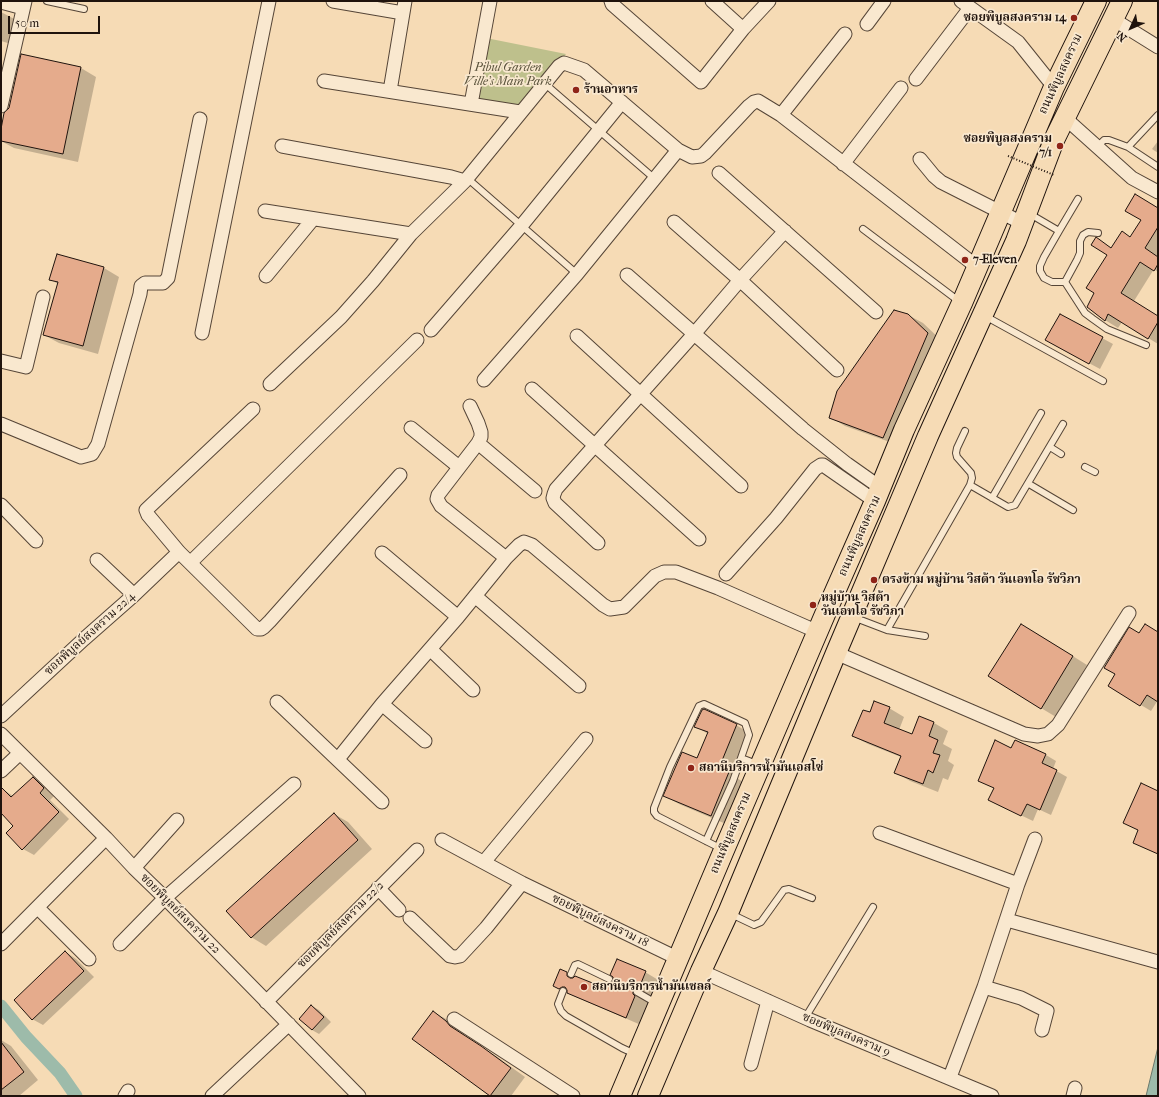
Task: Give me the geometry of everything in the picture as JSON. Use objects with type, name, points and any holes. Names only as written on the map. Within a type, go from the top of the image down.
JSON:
[{"type":"main road","name":"ถนนพิบูลสงคราม","points":[[648,1096],[728,913],[928,436],[1016,241],[1024,217],[1046,178],[1064,118],[1122,1]]},
{"type":"main road","name":"ถนนพิบูลสงคราม","points":[[620,1096],[904,430],[962,303],[1000,211],[1013,163],[1054,87],[1094,2]]},
{"type":"main road","points":[[1013,163],[1046,178]]},
{"type":"main road","points":[[679,959],[701,972]]},
{"type":"street","points":[[202,333],[269,1]]},
{"type":"street","points":[[333,1],[404,7],[390,91]]},
{"type":"street","points":[[471,104],[490,1]]},
{"type":"street","points":[[611,1],[612,4],[701,82],[743,29],[769,1]]},
{"type":"street","points":[[712,1],[743,29]]},
{"type":"street","points":[[867,24],[884,1]]},
{"type":"street","points":[[1,2],[24,5],[1,106]]},
{"type":"street","points":[[916,79],[965,4],[1018,42],[1054,87]]},
{"type":"street","points":[[1113,19],[1158,47]]},
{"type":"street","points":[[781,115],[845,34]]},
{"type":"street","points":[[270,384],[341,317],[373,281],[411,234],[466,179],[544,83],[564,62],[584,70],[678,150],[692,157],[705,154],[754,102],[758,102],[781,115],[976,266]]},
{"type":"street","points":[[324,81],[520,112]]},
{"type":"street","points":[[843,164],[901,88]]},
{"type":"street","points":[[431,330],[522,225],[622,102]]},
{"type":"street","points":[[1064,118],[1132,178],[1158,192]]},
{"type":"street","points":[[1,424],[81,457],[92,454],[98,444],[141,286],[145,283],[163,284],[168,278],[200,119]]},
{"type":"street","points":[[282,146],[466,179]]},
{"type":"street","points":[[484,380],[577,274],[678,150]]},
{"type":"street","points":[[920,159],[937,180],[1000,211],[1024,217]]},
{"type":"street","points":[[719,173],[876,312]]},
{"type":"street","points":[[265,211],[411,234]]},
{"type":"street","points":[[266,276],[313,219]]},
{"type":"street","points":[[674,222],[740,280],[837,370]]},
{"type":"street","points":[[598,543],[555,503],[553,498],[556,489],[785,231]]},
{"type":"street","points":[[628,275],[802,429],[847,464],[878,494]]},
{"type":"street","points":[[1,361],[26,367],[43,297]]},
{"type":"street","points":[[577,336],[741,486]]},
{"type":"street","points":[[191,562],[417,340]]},
{"type":"street","points":[[532,389],[699,539]]},
{"type":"street","points":[[470,406],[478,423],[481,437],[438,495],[437,499],[441,506],[506,558]]},
{"type":"street","points":[[253,409],[146,510],[148,515],[179,552],[191,562],[253,625],[261,630],[400,475]]},
{"type":"street","points":[[411,428],[459,467]]},
{"type":"street","points":[[478,443],[535,491]]},
{"type":"street","points":[[726,574],[776,518],[815,469],[820,465],[823,465],[878,494]]},
{"type":"street","points":[[1,505],[36,541]]},
{"type":"street","points":[[338,759],[382,704],[458,617],[506,558],[524,542],[532,545],[603,605],[610,609],[624,607],[655,576],[664,572],[676,572],[718,588],[818,632]]},
{"type":"street","name":"ซอยพิบูลย์สงคราม 22/4","points":[[1,716],[179,552]]},
{"type":"street","points":[[382,554],[458,617]]},
{"type":"street","points":[[97,560],[134,595]]},
{"type":"street","points":[[475,596],[579,686]]},
{"type":"street","points":[[836,653],[1024,734],[1038,736],[1048,734],[1058,725],[1129,613]]},
{"type":"street","points":[[430,649],[473,690]]},
{"type":"street","points":[[278,702],[382,802]]},
{"type":"street","points":[[382,704],[425,741]]},
{"type":"street","name":"ซอยพิบูลย์สงคราม 22","points":[[1,734],[106,838],[359,1096]]},
{"type":"street","points":[[484,862],[586,739]]},
{"type":"street","points":[[1,771],[20,753]]},
{"type":"street","points":[[120,944],[165,898],[294,784]]},
{"type":"street","points":[[134,868],[177,820]]},
{"type":"street","points":[[880,833],[1018,884]]},
{"type":"street","points":[[1,944],[106,838]]},
{"type":"street","points":[[950,1077],[984,987],[1018,884],[1035,839]]},
{"type":"street","name":"ซอยพิบูลย์สงคราม 18","points":[[442,840],[522,883],[679,959]]},
{"type":"street","name":"ซอยพิบูลย์สงคราม 22/2","points":[[266,1002],[417,850]]},
{"type":"street","points":[[410,918],[450,956],[460,956],[486,928],[522,883]]},
{"type":"street","points":[[378,888],[399,910]]},
{"type":"street","points":[[38,908],[89,959]]},
{"type":"street","points":[[1007,920],[1158,962]]},
{"type":"street","name":"ซอยพิบูลสงคราม 9","points":[[701,972],[805,1018],[950,1077],[992,1096]]},
{"type":"street","points":[[984,987],[1021,998],[1047,1011],[1042,1030]]},
{"type":"street","points":[[752,1064],[768,1001]]},
{"type":"street","points":[[454,1019],[573,1096]]},
{"type":"street","points":[[212,1096],[289,1024]]},
{"type":"lane","points":[[47,1],[84,10]]},
{"type":"lane","points":[[544,83],[654,179]]},
{"type":"lane","points":[[1128,147],[1158,115]]},
{"type":"lane","points":[[1097,147],[1104,140],[1109,140],[1128,147],[1158,167]]},
{"type":"lane","points":[[466,179],[522,225],[577,274]]},
{"type":"lane","points":[[1065,282],[1052,282],[1044,278],[1040,271],[1040,266],[1078,199]]},
{"type":"lane","points":[[1024,217],[1060,230]]},
{"type":"lane","points":[[863,229],[962,303]]},
{"type":"lane","points":[[1065,282],[1080,253],[1080,241],[1083,236],[1088,232],[1098,233]]},
{"type":"lane","points":[[1065,282],[1085,313],[1093,320],[1107,329],[1146,345]]},
{"type":"lane","points":[[983,314],[1103,381]]},
{"type":"lane","points":[[992,498],[1041,413]]},
{"type":"lane","points":[[970,485],[1008,507],[1012,507],[1015,505],[1029,484],[1063,424]]},
{"type":"lane","points":[[887,630],[970,485],[972,478],[971,473],[957,457],[956,452],[965,431]]},
{"type":"lane","points":[[1050,448],[1061,454]]},
{"type":"lane","points":[[1085,467],[1095,472]]},
{"type":"lane","points":[[1029,484],[1073,510]]},
{"type":"lane","points":[[851,617],[887,630],[925,636]]},
{"type":"lane","points":[[706,842],[733,781],[749,735],[745,723],[704,704],[699,706],[670,767],[654,808],[654,812],[657,816],[706,842],[724,850]]},
{"type":"lane","points":[[741,758],[760,766]]},
{"type":"lane","points":[[728,913],[754,925],[761,922],[784,890],[789,889],[812,898]]},
{"type":"lane","points":[[805,1018],[873,907]]},
{"type":"lane","points":[[571,974],[575,965],[578,964],[609,979]]},
{"type":"lane","points":[[563,991],[558,1004],[560,1011],[566,1016],[622,1048],[637,1055]]},
{"type":"lane","points":[[637,992],[659,1004]]},
{"type":"path","points":[[1013,163],[1046,178]]},
{"type":"green space","name":"Pibul Garden Ville's Main Park","points":[[481,37],[566,54],[520,110],[471,101]]},
{"type":"shaded area","points":[[1158,1047],[1158,1096],[1146,1096]]},
{"type":"building","points":[[21,54],[81,67],[63,154],[1,141],[1,129],[4,113],[9,108]]},
{"type":"building","points":[[1135,194],[1158,208],[1158,227],[1145,248],[1158,257],[1158,264],[1154,271],[1140,262],[1121,293],[1158,316],[1158,322],[1148,339],[1108,314],[1105,321],[1087,307],[1094,293],[1086,288],[1107,255],[1091,245],[1096,237],[1111,248],[1122,231],[1130,237],[1141,220],[1125,211]]},
{"type":"building","points":[[57,254],[104,267],[83,346],[43,335],[58,282],[49,280]]},
{"type":"building","points":[[894,310],[908,314],[928,333],[883,438],[829,418],[837,391]]},
{"type":"building","points":[[1060,314],[1103,337],[1089,364],[1045,340]]},
{"type":"building","points":[[1021,624],[1073,656],[1041,709],[988,676]]},
{"type":"building","points":[[1145,624],[1158,632],[1158,702],[1147,695],[1140,706],[1108,686],[1115,674],[1104,668],[1129,627],[1139,633]]},
{"type":"building","points":[[874,701],[890,707],[884,723],[912,734],[919,716],[934,722],[929,736],[938,740],[933,753],[940,755],[933,773],[928,770],[923,784],[894,773],[901,756],[852,736],[863,710],[870,712]]},
{"type":"building","points":[[704,709],[737,724],[719,768],[729,772],[711,816],[663,796],[682,752],[697,758],[708,732],[694,727],[702,710]]},
{"type":"building","points":[[995,740],[1011,748],[1015,740],[1046,754],[1042,763],[1057,770],[1040,810],[1027,804],[1021,816],[988,800],[994,788],[978,781]]},
{"type":"building","points":[[33,777],[44,788],[40,793],[59,812],[22,850],[6,833],[13,826],[1,813],[1,787],[11,797]]},
{"type":"building","points":[[1141,783],[1158,791],[1158,854],[1133,843],[1138,830],[1123,823]]},
{"type":"building","points":[[334,813],[358,840],[251,938],[226,911]]},
{"type":"building","points":[[65,951],[84,971],[32,1020],[14,1000]]},
{"type":"building","points":[[617,959],[646,971],[639,988],[635,988],[633,990],[633,994],[635,996],[626,1018],[567,993],[565,987],[559,989],[553,986],[560,969],[567,972],[567,976],[570,978],[575,976],[605,988],[607,983],[611,983],[613,981],[613,977],[610,975]]},
{"type":"building","points":[[311,1005],[324,1017],[312,1030],[299,1019]]},
{"type":"building","points":[[433,1011],[450,1026],[511,1068],[490,1096],[412,1039]]},
{"type":"building","points":[[1,1042],[24,1072],[1,1090]]},
{"type":"waterway","points":[[1,1006],[26,1037],[60,1073],[76,1096]]},
{"type":"place","name":"ซอยพิบูลสงคราม 14","points":[[1074,18]]},
{"type":"place","name":"ร้านอาหาร","points":[[576,90]]},
{"type":"place","name":"ซอยพิบูลสงคราม 7/1","points":[[1060,146]]},
{"type":"place","name":"7-Eleven","points":[[965,260]]},
{"type":"place","name":"ตรงข้าม หมู่บ้าน วิสต้า วันเอทโอ รัชวิภา","points":[[874,580]]},
{"type":"place","name":"หมู่บ้าน วิสต้า วันเอทโอ รัชวิภา","points":[[813,605]]},
{"type":"place","name":"สถานีบริการน้ำมันเอสโซ่","points":[[691,768]]},
{"type":"place","name":"สถานีบริการน้ำมันเชลล์","points":[[584,987]]}]
